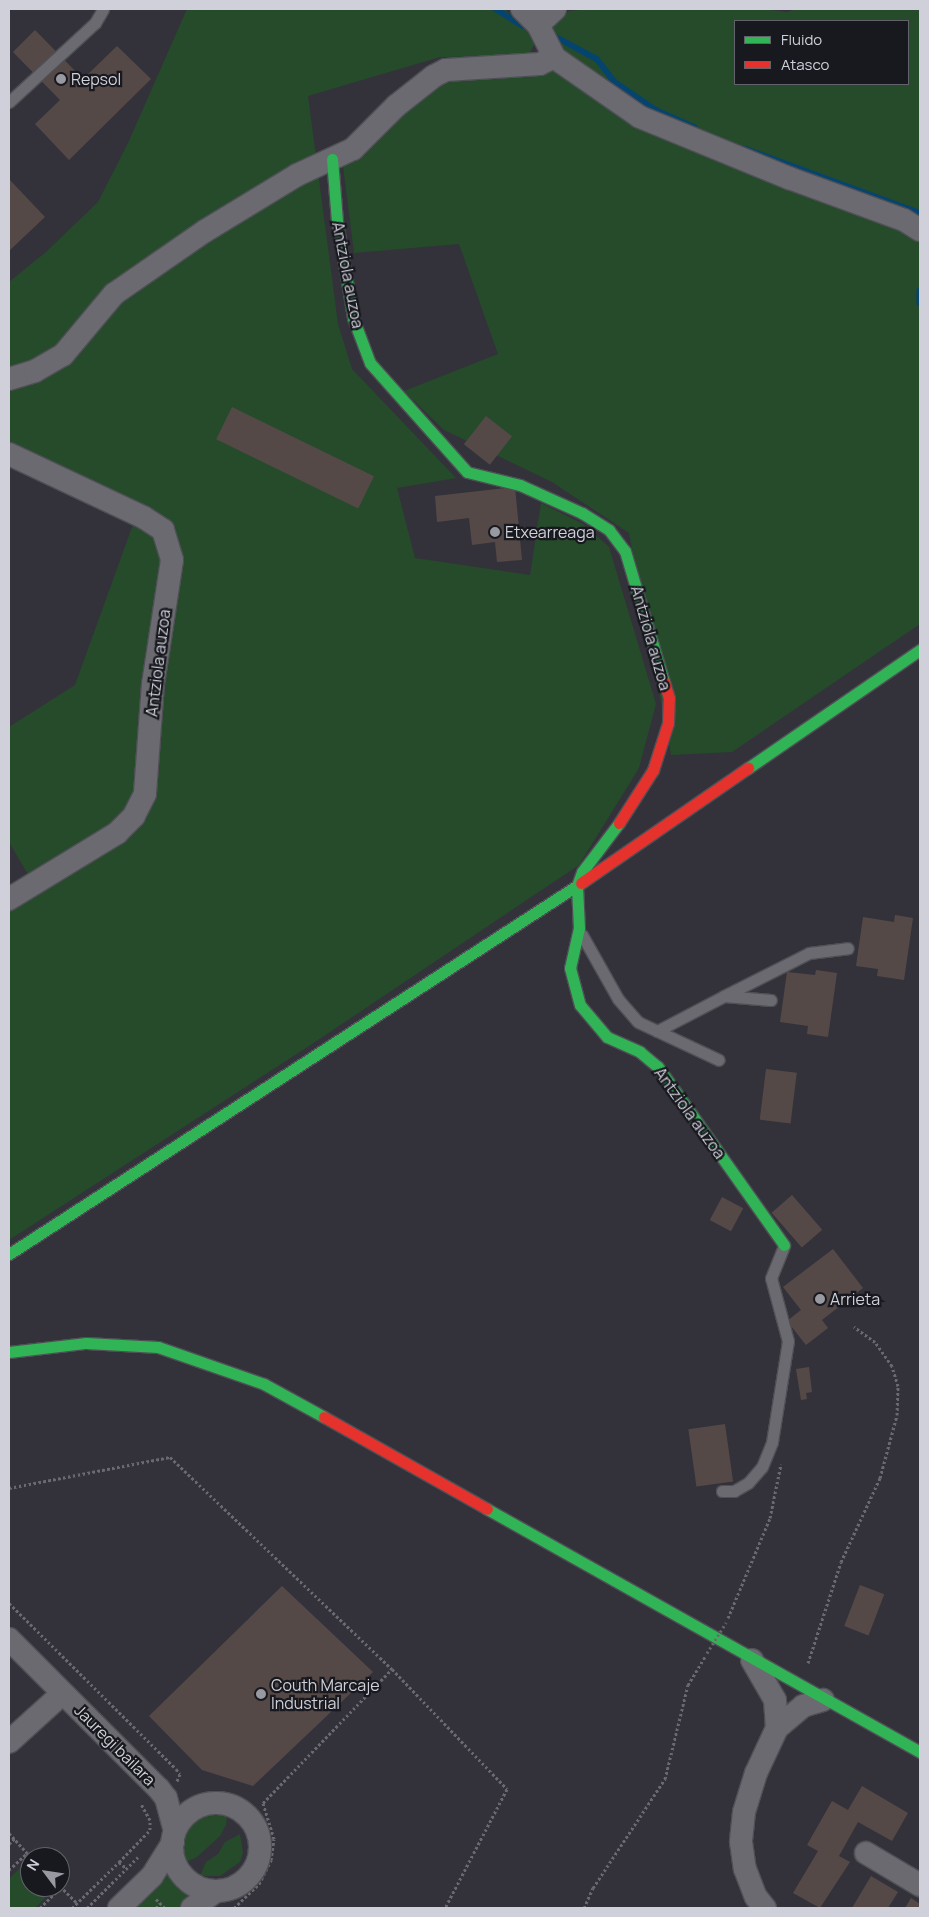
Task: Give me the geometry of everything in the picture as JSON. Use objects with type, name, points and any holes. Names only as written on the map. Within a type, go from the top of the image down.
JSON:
[{"type":"main road","name":"Antziola auzoa","points":[[332,159],[337,221],[353,318],[370,363],[467,472],[520,485],[582,513],[609,530],[625,551],[669,698],[668,723],[653,770],[614,833],[582,872],[576,886],[579,928],[570,968],[580,1005],[607,1037],[640,1052],[658,1067],[784,1245]]},
{"type":"main road","points":[[9,1254],[576,886],[920,650]]},
{"type":"main road","points":[[9,1352],[86,1343],[158,1347],[264,1384],[752,1660],[920,1752]]},
{"type":"street","points":[[522,9],[538,25],[550,52],[640,117],[663,129],[904,220],[920,230]]},
{"type":"street","points":[[538,25],[555,9]]},
{"type":"street","points":[[9,379],[35,372],[63,355],[114,294],[205,231],[297,175],[353,149],[396,106],[434,76],[446,70],[540,64],[548,60],[550,52]]},
{"type":"street","name":"Antziola auzoa","points":[[9,454],[143,517],[163,530],[172,560],[153,684],[145,794],[134,816],[118,833],[9,899]]},
{"type":"street","name":"Jauregi bailara","points":[[9,1639],[62,1694],[170,1792],[203,1806]]},
{"type":"street","points":[[752,1660],[775,1700],[777,1728]]},
{"type":"street","name":"Jauregi bailara","points":[[9,1742],[62,1694]]},
{"type":"street","points":[[765,1908],[756,1897],[746,1869],[741,1842],[744,1812],[756,1773],[777,1728],[803,1706],[824,1700]]},
{"type":"street","name":"Jauregi bailara","points":[[170,1792],[174,1837]]},
{"type":"street","points":[[119,1908],[152,1876],[183,1817],[203,1806],[222,1803],[236,1808],[249,1817],[260,1843],[255,1870],[245,1881],[232,1889],[216,1892],[200,1889],[183,1878],[174,1864],[174,1837]]},
{"type":"street","points":[[866,1853],[920,1885]]},
{"type":"street","points":[[192,1908],[216,1892]]},
{"type":"lane","points":[[9,102],[95,22],[103,9]]},
{"type":"lane","points":[[579,928],[618,999],[638,1022],[719,1060]]},
{"type":"lane","points":[[657,1031],[810,953],[848,948]]},
{"type":"lane","points":[[724,996],[771,1000]]},
{"type":"lane","points":[[722,1491],[734,1491],[748,1483],[762,1468],[772,1442],[788,1341],[771,1278],[784,1245]]},
{"type":"path","points":[[801,1687],[840,1562],[880,1478],[897,1415],[898,1386],[892,1366],[874,1342],[854,1327]]},
{"type":"path","points":[[9,1488],[170,1457],[392,1668],[507,1789],[445,1908]]},
{"type":"path","points":[[584,1908],[593,1888],[664,1779],[692,1678],[726,1622],[770,1518],[781,1458]]},
{"type":"path","points":[[9,1603],[176,1769],[180,1774],[170,1792]]},
{"type":"path","points":[[234,1908],[258,1884],[271,1860],[274,1839],[263,1803],[392,1668]]},
{"type":"path","points":[[119,1862],[150,1830],[150,1820],[141,1804]]},
{"type":"path","points":[[9,1833],[22,1847]]},
{"type":"path","points":[[9,1844],[15,1838]]},
{"type":"path","points":[[87,1908],[144,1851]]},
{"type":"path","points":[[9,1870],[20,1860]]},
{"type":"path","points":[[70,1896],[77,1904]]},
{"type":"path","points":[[40,1908],[50,1897]]},
{"type":"path","points":[[156,1908],[160,1903]]},
{"type":"green space","points":[[187,9],[505,9],[536,41],[528,56],[440,57],[308,96],[338,324],[352,369],[456,478],[397,488],[415,558],[530,575],[541,503],[583,524],[609,547],[656,704],[639,768],[579,865],[312,1044],[9,1240],[9,909],[122,840],[155,801],[158,739],[126,807],[107,830],[29,876],[9,842],[9,727],[75,685],[140,505],[107,487],[9,443],[9,282],[46,252],[98,202],[128,143]]},
{"type":"green space","points":[[591,9],[761,9],[787,12],[797,9],[920,9],[920,624],[732,752],[671,755],[629,533],[552,482],[444,430],[404,391],[498,354],[459,244],[354,253],[343,166],[431,88],[474,75],[555,71],[550,28],[569,11]]},
{"type":"green space","points":[[223,1815],[227,1818],[226,1825],[220,1836],[197,1857],[186,1862],[182,1842],[192,1823],[201,1817]]},
{"type":"green space","points":[[240,1834],[243,1853],[240,1862],[220,1876],[200,1876],[206,1862],[218,1854],[225,1842]]},
{"type":"green space","points":[[20,1868],[20,1897],[46,1897],[35,1908],[9,1908],[9,1879]]},
{"type":"green space","points":[[165,1872],[179,1890],[192,1897],[180,1908],[129,1908]]},
{"type":"building","points":[[35,30],[83,79],[117,46],[151,79],[69,160],[35,124],[60,100],[13,52]]},
{"type":"building","points":[[9,179],[45,217],[9,251]]},
{"type":"building","points":[[232,407],[374,476],[358,509],[216,439]]},
{"type":"building","points":[[486,416],[512,436],[490,465],[464,444]]},
{"type":"building","name":"Etxearreaga","points":[[515,487],[522,560],[497,562],[495,542],[472,545],[469,518],[437,522],[435,496]]},
{"type":"building","points":[[895,915],[913,918],[904,980],[877,976],[878,969],[856,966],[863,917],[894,922]]},
{"type":"building","points":[[816,970],[837,973],[828,1037],[807,1034],[808,1026],[780,1022],[787,972],[815,975]]},
{"type":"building","points":[[766,1069],[797,1073],[791,1123],[760,1120]]},
{"type":"building","points":[[792,1195],[822,1230],[802,1247],[772,1213]]},
{"type":"building","points":[[722,1197],[743,1208],[731,1231],[710,1220]]},
{"type":"building","name":"Arrieta","points":[[833,1249],[863,1288],[822,1320],[828,1328],[806,1345],[787,1321],[801,1310],[783,1287]]},
{"type":"building","points":[[809,1367],[812,1392],[806,1393],[807,1399],[801,1400],[796,1369]]},
{"type":"building","points":[[725,1424],[733,1481],[696,1487],[688,1429]]},
{"type":"building","points":[[860,1585],[884,1594],[869,1635],[844,1626]]},
{"type":"building","name":"Couth Marcaje Industrial","points":[[282,1586],[373,1672],[253,1786],[202,1770],[149,1716]]},
{"type":"building","points":[[862,1786],[908,1813],[892,1841],[858,1822],[839,1856],[850,1862],[820,1908],[793,1893],[818,1851],[807,1845],[832,1801],[848,1810]]},
{"type":"building","points":[[871,1876],[898,1892],[888,1908],[852,1908]]},
{"type":"building","points":[[911,1898],[920,1904],[920,1908],[905,1908]]},
{"type":"waterway","points":[[496,9],[522,25]]},
{"type":"waterway","points":[[558,38],[597,59],[615,82],[656,110],[694,127]]},
{"type":"waterway","points":[[746,149],[920,213]]},
{"type":"waterway","points":[[920,291],[920,303]]},
{"type":"traffic: fast","points":[[332,159],[337,221],[353,318],[370,363],[467,472],[520,485],[582,513],[609,530],[625,551],[664,682]]},
{"type":"traffic: fast","points":[[748,768],[920,650]]},
{"type":"traffic: fast","points":[[619,823],[582,872],[577,886],[579,928],[570,968],[580,1005],[607,1037],[640,1052],[658,1067],[784,1245]]},
{"type":"traffic: fast","points":[[9,1254],[581,883]]},
{"type":"traffic: fast","points":[[9,1352],[86,1343],[158,1347],[264,1384],[324,1417]]},
{"type":"traffic: fast","points":[[487,1509],[920,1752]]},
{"type":"traffic: jam","points":[[619,823],[653,770],[668,723],[669,698],[664,682]]},
{"type":"traffic: jam","points":[[581,883],[748,768]]},
{"type":"traffic: jam","points":[[324,1417],[487,1509]]},
{"type":"place","name":"Repsol","points":[[61,79]]},
{"type":"place","name":"Etxearreaga","points":[[495,532]]},
{"type":"place","name":"Arrieta","points":[[820,1299]]},
{"type":"place","name":"Couth Marcaje Industrial","points":[[261,1694]]}]
